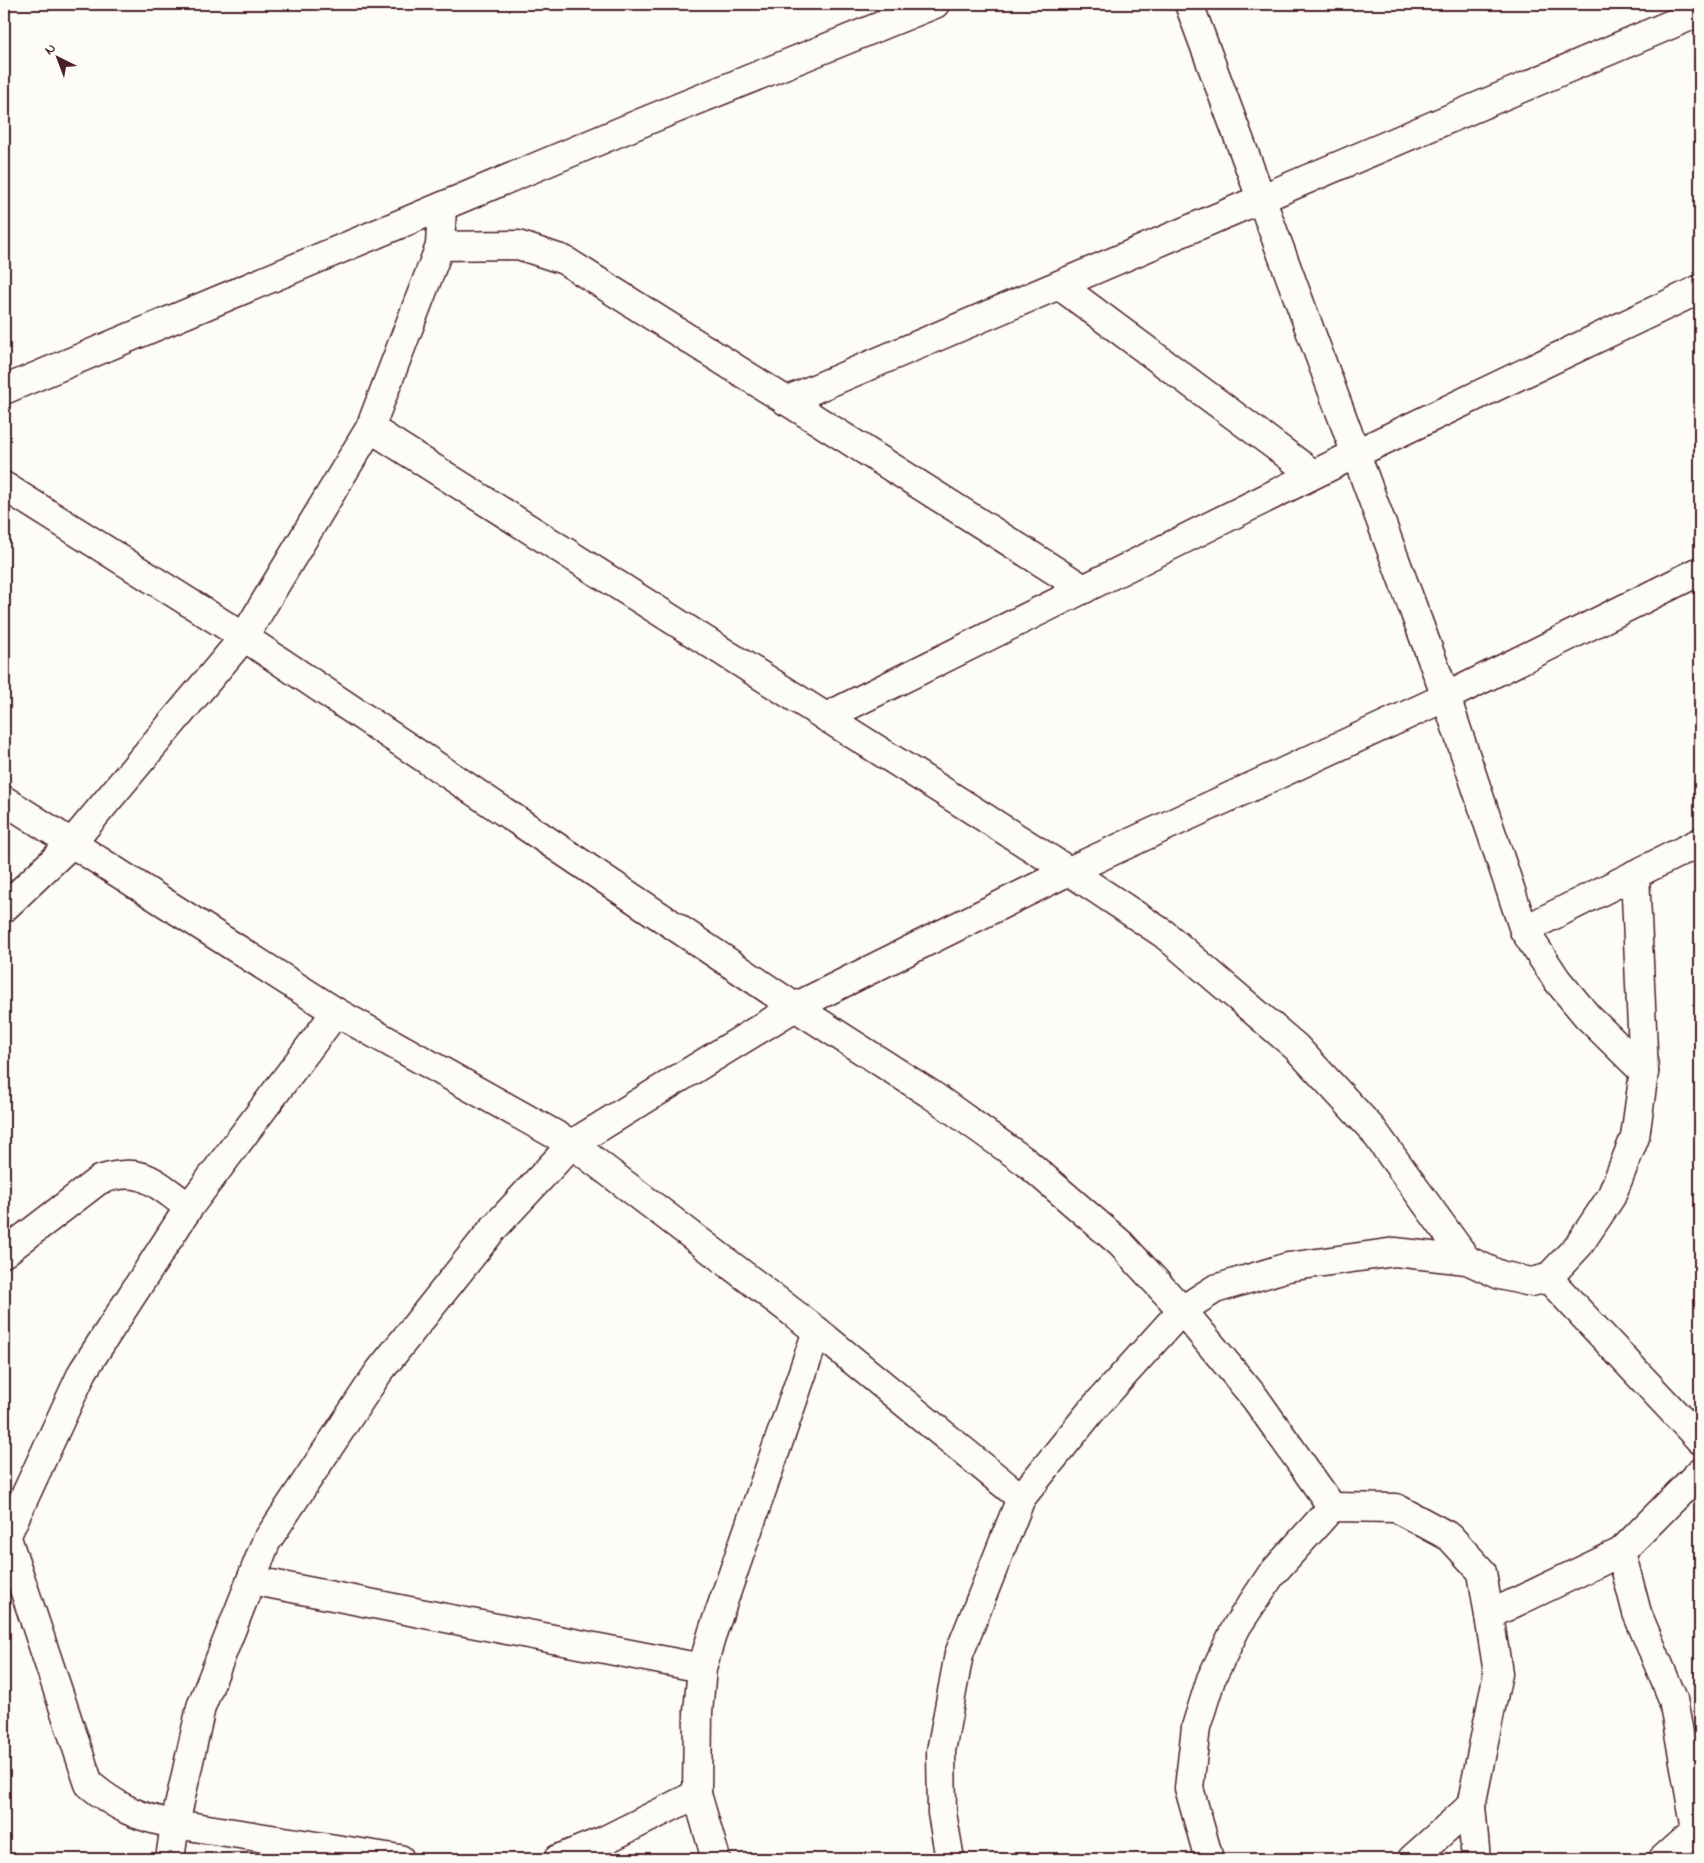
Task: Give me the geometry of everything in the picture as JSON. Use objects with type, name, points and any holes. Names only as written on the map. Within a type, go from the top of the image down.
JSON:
[{"type":"street","points":[[4,390],[935,4]]},
{"type":"street","points":[[1189,4],[1446,697],[1524,930],[1557,980],[1587,1016],[1644,1072]]},
{"type":"street","points":[[786,401],[1700,12]]},
{"type":"street","points":[[4,908],[71,844],[244,637],[370,428],[440,246],[442,207]]},
{"type":"street","points":[[440,246],[518,246],[564,260],[1084,589]]},
{"type":"street","points":[[1059,285],[1314,474]]},
{"type":"street","points":[[826,717],[1314,474],[1700,289]]},
{"type":"street","points":[[370,428],[1069,871],[1164,934],[1296,1047],[1373,1130],[1467,1260]]},
{"type":"street","points":[[4,486],[244,637],[795,1007],[932,1095],[1026,1162],[1121,1244],[1182,1310],[1255,1398],[1332,1507]]},
{"type":"street","points":[[170,1859],[175,1824],[201,1706],[266,1542],[378,1373],[492,1230],[572,1144],[795,1007],[1069,871],[1446,697],[1700,571]]},
{"type":"street","points":[[4,800],[336,1012],[572,1144],[817,1331],[1021,1498]]},
{"type":"street","points":[[1524,930],[1700,842]]},
{"type":"street","points":[[950,1859],[942,1813],[941,1751],[959,1654],[1021,1498],[1092,1410],[1182,1310],[1215,1289],[1288,1266],[1395,1252],[1467,1260],[1514,1280],[1530,1282],[1548,1278],[1579,1245],[1611,1197],[1635,1137],[1644,1072],[1635,874]]},
{"type":"street","points":[[336,1012],[189,1207],[83,1372],[5,1533],[89,1784],[112,1804],[151,1820],[400,1859]]},
{"type":"street","points":[[4,1253],[99,1180],[118,1174],[143,1175],[189,1207]]},
{"type":"street","points":[[1548,1278],[1700,1440]]},
{"type":"street","points":[[716,1859],[697,1794],[698,1712],[702,1668],[713,1631],[817,1331]]},
{"type":"street","points":[[1489,1615],[1621,1552],[1700,1472]]},
{"type":"street","points":[[1209,1859],[1189,1788],[1196,1727],[1211,1679],[1237,1626],[1271,1575],[1332,1507],[1396,1508],[1450,1537],[1482,1572],[1498,1673],[1471,1806],[1476,1859]]},
{"type":"street","points":[[1621,1552],[1637,1613],[1673,1699],[1698,1828],[1663,1859]]},
{"type":"street","points":[[251,1580],[702,1668]]},
{"type":"street","points":[[558,1859],[603,1841],[697,1794]]},
{"type":"street","points":[[1412,1859],[1471,1806]]}]
